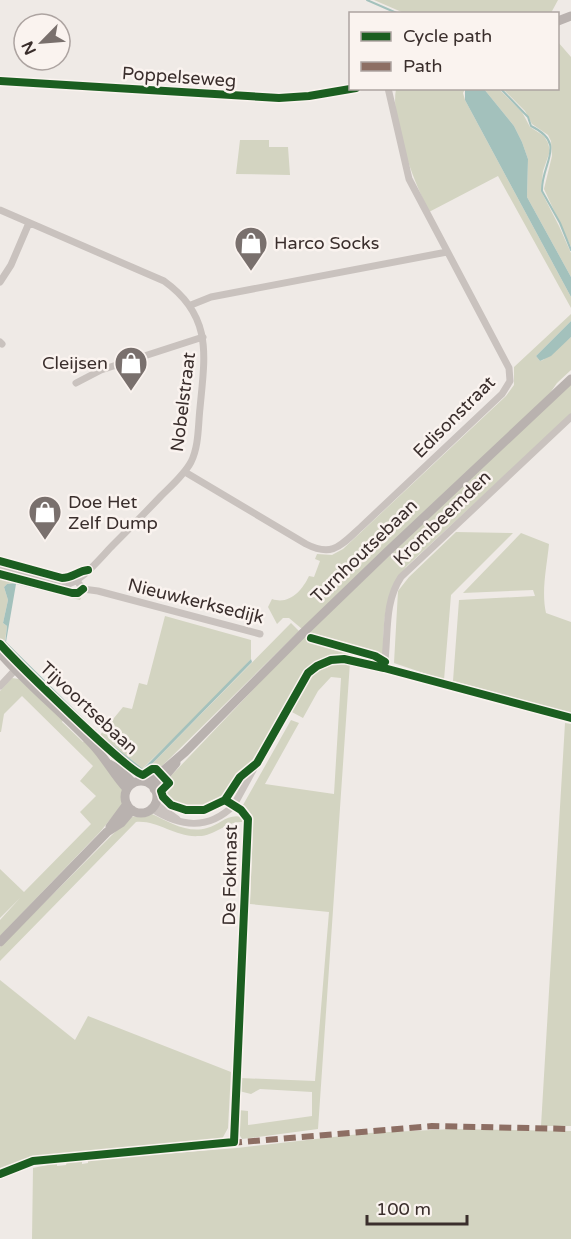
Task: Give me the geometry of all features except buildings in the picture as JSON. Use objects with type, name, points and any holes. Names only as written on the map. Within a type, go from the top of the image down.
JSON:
[{"type":"main road","name":"Poppelseweg","points":[[0,81],[279,98],[349,89]]},
{"type":"main road","name":"Turnhoutsebaan","points":[[152,786],[336,600],[571,379]]},
{"type":"main road","name":"Tijvoortsebaan","points":[[0,653],[93,745],[107,762],[120,770],[130,786]]},
{"type":"main road","points":[[143,781],[152,786],[156,796],[153,805],[142,812],[130,807],[125,798],[130,786],[143,781]]},
{"type":"main road","points":[[0,942],[130,807]]},
{"type":"street","name":"Edisonstraat","points":[[185,472],[314,548],[326,551],[341,545],[482,414],[508,386],[509,368],[409,178],[388,90]]},
{"type":"street","name":"Nobelstraat","points":[[0,210],[159,278],[175,288],[191,305],[204,337],[205,357],[196,448],[185,472],[77,581]]},
{"type":"street","points":[[0,282],[11,265],[29,223]]},
{"type":"street","points":[[191,305],[211,297],[447,252]]},
{"type":"street","points":[[76,382],[101,370],[204,337]]},
{"type":"street","name":"Krombeemden","points":[[384,668],[389,608],[401,577],[571,417]]},
{"type":"street","name":"Nieuwkerksedijk","points":[[0,568],[64,585],[77,581],[83,590],[107,593],[260,634]]},
{"type":"street","points":[[234,805],[300,684],[312,669],[331,660],[344,659],[384,668],[571,718]]},
{"type":"street","points":[[0,686],[16,669]]},
{"type":"street","name":"De Fokmast","points":[[153,805],[166,818],[196,824],[213,820],[234,805],[245,813],[248,819],[238,1059]]},
{"type":"green space","points":[[374,0],[558,0],[552,12],[402,12]]},
{"type":"green space","points":[[559,43],[571,57],[571,247],[544,189],[552,156],[551,141],[548,135],[532,124],[525,111],[504,90],[559,90]]},
{"type":"green space","points":[[396,90],[464,90],[465,100],[571,297],[571,308],[498,176],[429,212],[410,168],[400,134],[395,102]]},
{"type":"green space","points":[[485,90],[500,90],[522,112],[530,127],[544,136],[548,143],[550,151],[543,171],[541,191],[571,253],[571,277],[527,197],[528,159],[514,126]]},
{"type":"green space","points":[[240,140],[269,140],[269,147],[288,147],[290,175],[236,174]]},
{"type":"green space","points":[[571,314],[571,321],[536,356],[540,361],[543,360],[571,337],[571,370],[557,383],[548,396],[302,629],[289,618],[283,618],[277,624],[268,607],[272,599],[284,600],[294,595],[303,587],[309,576],[314,577],[320,561],[315,559],[317,554],[332,555],[343,549],[506,396],[514,385],[514,367]]},
{"type":"green space","points":[[571,383],[571,414],[407,566],[399,577],[386,610],[383,659],[374,654],[313,638],[307,634]]},
{"type":"green space","points":[[456,532],[513,533],[451,595],[444,680],[394,663],[398,591],[409,577]]},
{"type":"green space","points":[[521,533],[549,544],[544,587],[546,613],[571,622],[571,713],[453,681],[459,600],[535,596],[533,590],[463,593]]},
{"type":"green space","points":[[0,575],[74,595],[83,593],[80,600],[16,583],[7,584],[4,587],[8,600],[3,623],[7,626],[5,641],[88,725],[91,725],[89,728],[0,641]]},
{"type":"green space","points":[[165,616],[251,640],[251,659],[213,700],[141,770],[100,735],[123,707],[132,709],[139,683],[147,685]]},
{"type":"green space","points":[[291,623],[299,631],[159,769],[153,767],[144,773],[137,772],[93,732],[96,729],[98,735],[144,772]]},
{"type":"green space","points":[[304,636],[368,656],[371,663],[330,657],[313,665],[255,761],[236,778],[225,797],[203,808],[187,808],[172,803],[163,793],[170,784],[168,779]]},
{"type":"green space","points":[[335,662],[350,662],[318,1129],[242,1139],[237,1131],[238,1110],[248,1111],[248,1125],[312,1116],[312,1092],[260,1089],[251,1094],[239,1091],[240,1078],[315,1081],[329,912],[250,904],[253,825],[252,815],[243,805],[291,720],[299,723],[265,784],[334,794],[341,678],[331,677],[318,691],[303,718],[290,711],[312,675]]},
{"type":"green space","points":[[12,678],[19,679],[95,752],[123,790],[122,805],[100,832],[0,936],[0,920],[20,898],[0,918],[0,869],[24,892],[91,824],[80,812],[96,796],[80,781],[93,766],[22,696],[4,714],[0,732],[0,691]]},
{"type":"green space","points":[[565,723],[571,724],[571,1126],[541,1126]]},
{"type":"green space","points":[[152,814],[179,826],[193,829],[212,827],[237,816],[242,817],[242,822],[231,824],[210,834],[191,836],[152,824],[136,822],[0,961],[0,947],[130,817]]},
{"type":"green space","points":[[0,980],[75,1040],[88,1016],[231,1072],[228,1128],[222,1139],[41,1158],[0,1171]]},
{"type":"green space","points":[[453,1129],[571,1131],[571,1239],[32,1239],[33,1168],[57,1163],[57,1166],[66,1165],[67,1161],[82,1160],[82,1164],[88,1163],[88,1160],[237,1148],[369,1133]]},
{"type":"water","points":[[465,90],[485,90],[514,126],[528,159],[527,197],[571,277],[571,297],[465,100]]},
{"type":"water","points":[[571,321],[571,337],[551,356],[540,361],[536,356]]},
{"type":"water","points":[[16,583],[80,600],[16,584],[6,642],[89,724],[88,726],[5,644],[7,626],[3,623],[8,600],[4,587],[7,584]]},
{"type":"water","points":[[251,659],[252,662],[144,772],[140,772],[98,735],[143,769]]},
{"type":"waterway","points":[[367,0],[394,12]]},
{"type":"waterway","points":[[502,90],[528,117],[531,126],[548,140],[550,155],[542,191],[560,223],[571,250]]},
{"type":"marked path","points":[[230,1143],[432,1126],[571,1129]]},
{"type":"cycle path","points":[[0,81],[279,98],[349,89]]},
{"type":"cycle path","points":[[0,561],[62,578],[88,570]]},
{"type":"cycle path","points":[[0,574],[72,593],[78,593],[83,589]]},
{"type":"cycle path","points":[[311,638],[375,656],[385,662]]},
{"type":"cycle path","points":[[0,644],[72,715],[133,770],[143,775],[156,769],[169,783],[161,791],[163,797],[171,805],[186,810],[204,810],[225,800],[240,777],[257,763],[308,673],[331,660],[344,659],[384,668],[571,718]]},
{"type":"cycle path","points":[[0,1174],[33,1161],[234,1142],[248,819],[241,810],[225,800]]},
{"type":"place","name":"Harco Socks","points":[[251,272]]},
{"type":"place","name":"Cleijsen","points":[[131,392]]},
{"type":"place","name":"Doe Het Zelf Dump","points":[[45,541]]}]
